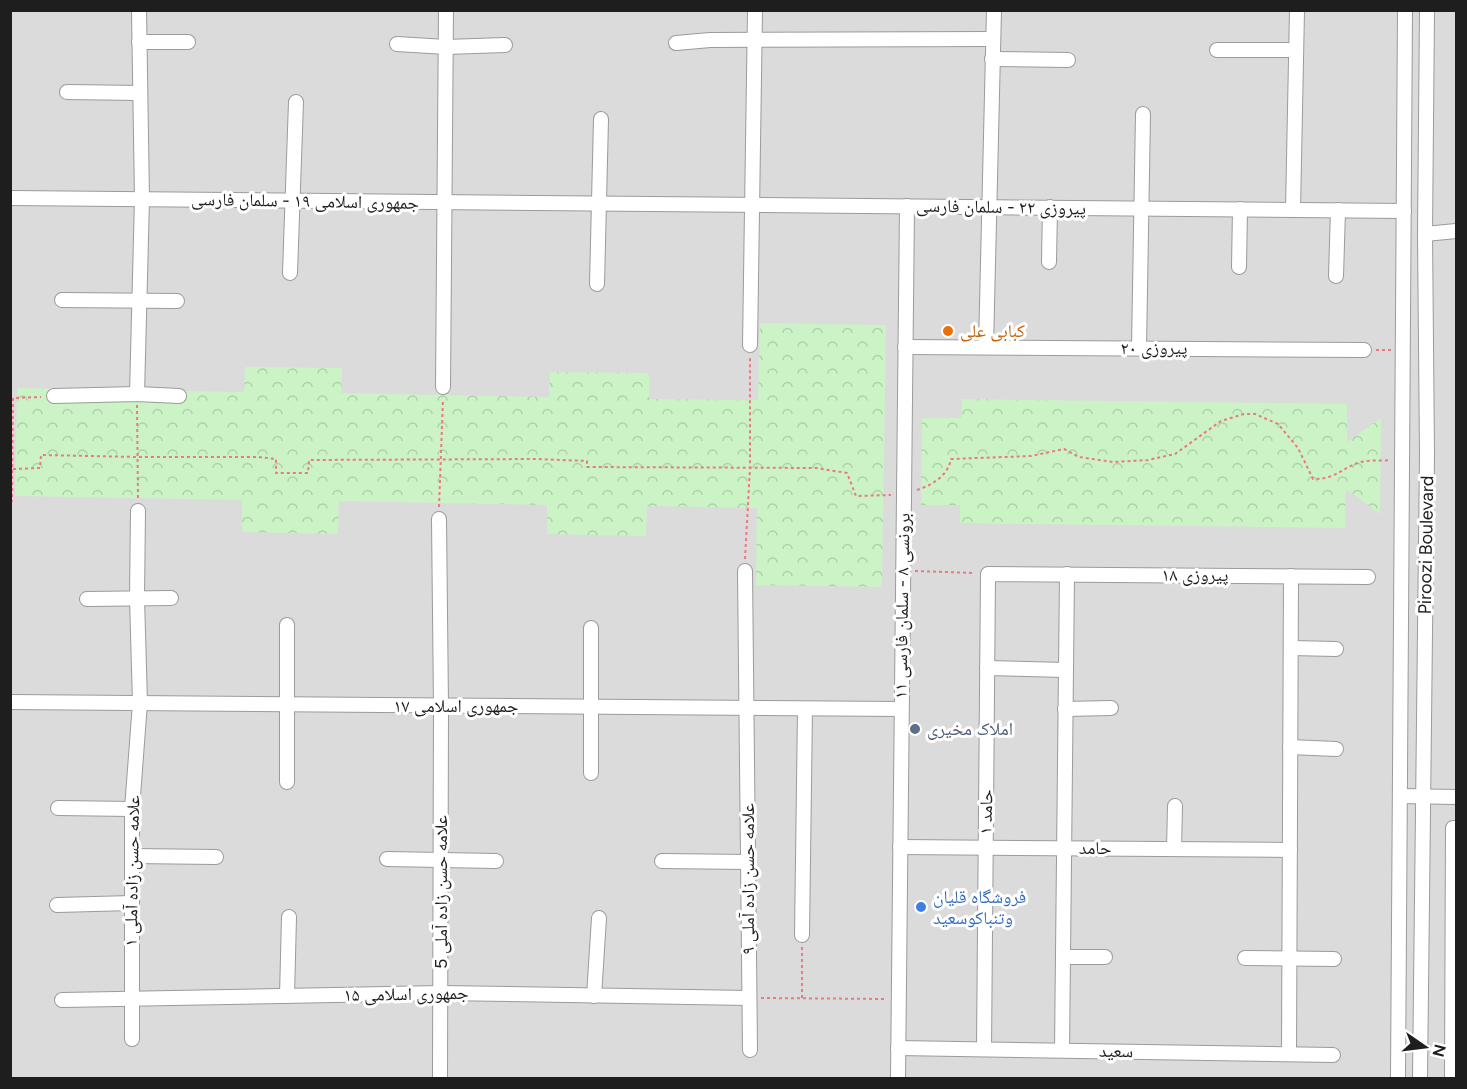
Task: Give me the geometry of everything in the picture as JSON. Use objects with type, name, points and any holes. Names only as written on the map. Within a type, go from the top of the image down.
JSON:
[{"type":"street","points":[[137,394],[142,199],[139,10]]},
{"type":"street","points":[[443,387],[446,10]]},
{"type":"street","points":[[750,345],[755,10]]},
{"type":"street","points":[[987,347],[994,10]]},
{"type":"street","points":[[1293,210],[1297,10]]},
{"type":"street","name":"Piroozi Boulevard","points":[[1398,1078],[1405,10]]},
{"type":"street","name":"Piroozi Boulevard","points":[[1420,1078],[1427,454],[1425,234],[1427,10]]},
{"type":"street","points":[[676,43],[993,39]]},
{"type":"street","points":[[139,42],[188,42]]},
{"type":"street","points":[[398,44],[505,45]]},
{"type":"street","points":[[1217,50],[1296,50]]},
{"type":"street","points":[[992,58],[1068,60]]},
{"type":"street","points":[[67,92],[140,93]]},
{"type":"street","points":[[290,273],[296,102]]},
{"type":"street","points":[[1140,348],[1143,114]]},
{"type":"street","points":[[597,284],[601,119]]},
{"type":"street","name":"جمهوری اسلامی ۱۹ - سلمان فارسی","points":[[10,198],[599,203]]},
{"type":"street","name":"پیروزی ۲۲ - سلمان فارسی","points":[[599,203],[1404,211]]},
{"type":"street","name":"برونسی ۸ - سلمان فارسی ۱۱","points":[[898,1078],[907,206]]},
{"type":"street","points":[[1049,262],[1050,207]]},
{"type":"street","points":[[1239,267],[1240,209]]},
{"type":"street","points":[[1336,276],[1338,210]]},
{"type":"street","points":[[1425,234],[1456,231]]},
{"type":"street","points":[[63,300],[177,301]]},
{"type":"street","name":"پیروزی ۲۰","points":[[905,347],[1364,351]]},
{"type":"street","points":[[54,396],[137,394],[179,396]]},
{"type":"street","name":"علامه حسن زاده آملی ۱","points":[[132,1039],[132,808],[140,703],[137,598],[138,511]]},
{"type":"street","name":"علامه حسن زاده آملی 5","points":[[438,519],[441,706],[440,1078]]},
{"type":"street","name":"علامه حسن زاده آملی ۹","points":[[745,571],[750,1050]]},
{"type":"street","name":"پیروزی ۱۸","points":[[988,574],[1368,577]]},
{"type":"street","name":"حامد ۱","points":[[984,1049],[988,574]]},
{"type":"street","points":[[1062,1050],[1067,574]]},
{"type":"street","points":[[1289,1054],[1291,576]]},
{"type":"street","points":[[87,599],[171,598]]},
{"type":"street","points":[[287,625],[287,782]]},
{"type":"street","points":[[591,628],[591,773]]},
{"type":"street","points":[[1291,648],[1336,649]]},
{"type":"street","points":[[987,668],[1066,670]]},
{"type":"street","name":"جمهوری اسلامی ۱۷","points":[[10,702],[901,709]]},
{"type":"street","points":[[1065,709],[1111,708]]},
{"type":"street","points":[[802,935],[805,709]]},
{"type":"street","points":[[1290,747],[1336,749]]},
{"type":"street","points":[[1400,796],[1456,796]]},
{"type":"street","points":[[1174,849],[1176,806]]},
{"type":"street","points":[[58,808],[132,808]]},
{"type":"street","points":[[1452,1078],[1455,967],[1454,828],[1456,828]]},
{"type":"street","name":"حامد","points":[[900,847],[1290,850]]},
{"type":"street","points":[[132,856],[216,857]]},
{"type":"street","points":[[387,859],[496,861]]},
{"type":"street","points":[[662,861],[748,862]]},
{"type":"street","points":[[57,905],[132,903]]},
{"type":"street","points":[[287,996],[289,917]]},
{"type":"street","points":[[594,996],[599,918]]},
{"type":"street","points":[[1063,957],[1105,957]]},
{"type":"street","points":[[1245,958],[1334,959]]},
{"type":"street","name":"جمهوری اسلامی ۱۵","points":[[62,1000],[441,993],[749,998]]},
{"type":"street","name":"سعید","points":[[898,1048],[1334,1055]]},
{"type":"path","points":[[745,571],[750,468],[750,345]]},
{"type":"path","points":[[1364,351],[1403,349]]},
{"type":"path","points":[[438,519],[443,387]]},
{"type":"path","points":[[137,394],[138,511]]},
{"type":"path","points":[[10,501],[12,501],[13,398],[54,396]]},
{"type":"path","points":[[12,469],[40,468],[41,454],[258,457],[276,459],[276,473],[308,473],[309,460],[538,459],[587,461],[587,467],[816,468],[847,473],[856,496],[904,495],[941,478],[951,463],[951,459],[1031,456],[1064,449],[1079,457],[1113,462],[1148,460],[1175,454],[1221,421],[1244,414],[1255,414],[1278,424],[1298,448],[1313,479],[1335,476],[1365,461],[1402,460]]},
{"type":"path","points":[[903,571],[988,574]]},
{"type":"path","points":[[802,935],[802,998]]},
{"type":"path","points":[[749,998],[899,999]]},
{"type":"shaded area","points":[[10,11],[1456,11],[1456,1078],[11,1078]]},
{"type":"green space","points":[[760,323],[886,325],[882,587],[756,585],[757,508],[647,506],[646,536],[547,534],[547,505],[339,501],[338,534],[242,532],[242,500],[15,496],[17,388],[244,392],[245,367],[342,368],[341,393],[549,397],[550,372],[649,373],[649,399],[758,400]]},
{"type":"green space","points":[[962,399],[1347,404],[1347,442],[1381,418],[1380,514],[1346,489],[1345,528],[960,523],[960,505],[921,505],[922,418],[962,418]]},
{"type":"place","name":"کبابی علی","points":[[948,331]]},
{"type":"place","name":"املاک مخیری","points":[[915,729]]},
{"type":"place","name":"فروشگاه قلیان وتنباکوسعید","points":[[921,907]]}]
